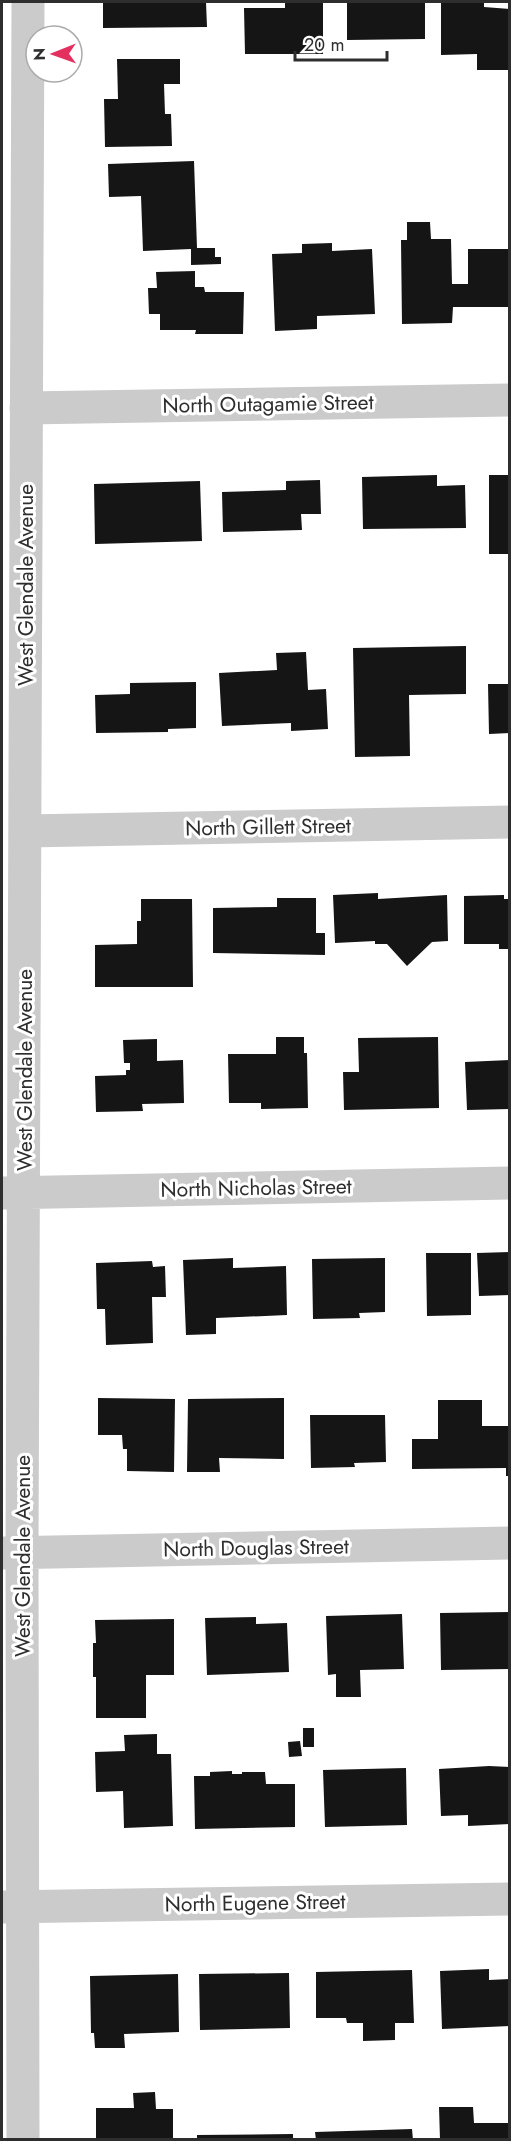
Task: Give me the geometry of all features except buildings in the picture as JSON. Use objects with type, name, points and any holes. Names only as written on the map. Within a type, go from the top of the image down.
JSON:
[{"type":"street","name":"West Glendale Avenue","points":[[23,2139],[13,1907],[12,1553],[13,1193],[26,831],[28,2]]},
{"type":"street","name":"North Outagamie Street","points":[[26,408],[510,400]]},
{"type":"street","name":"North Gillett Street","points":[[26,831],[510,822]]},
{"type":"street","name":"North Nicholas Street","points":[[13,1193],[510,1183]]},
{"type":"street","name":"North Douglas Street","points":[[12,1553],[510,1544]]},
{"type":"street","name":"North Eugene Street","points":[[13,1907],[510,1899]]}]
